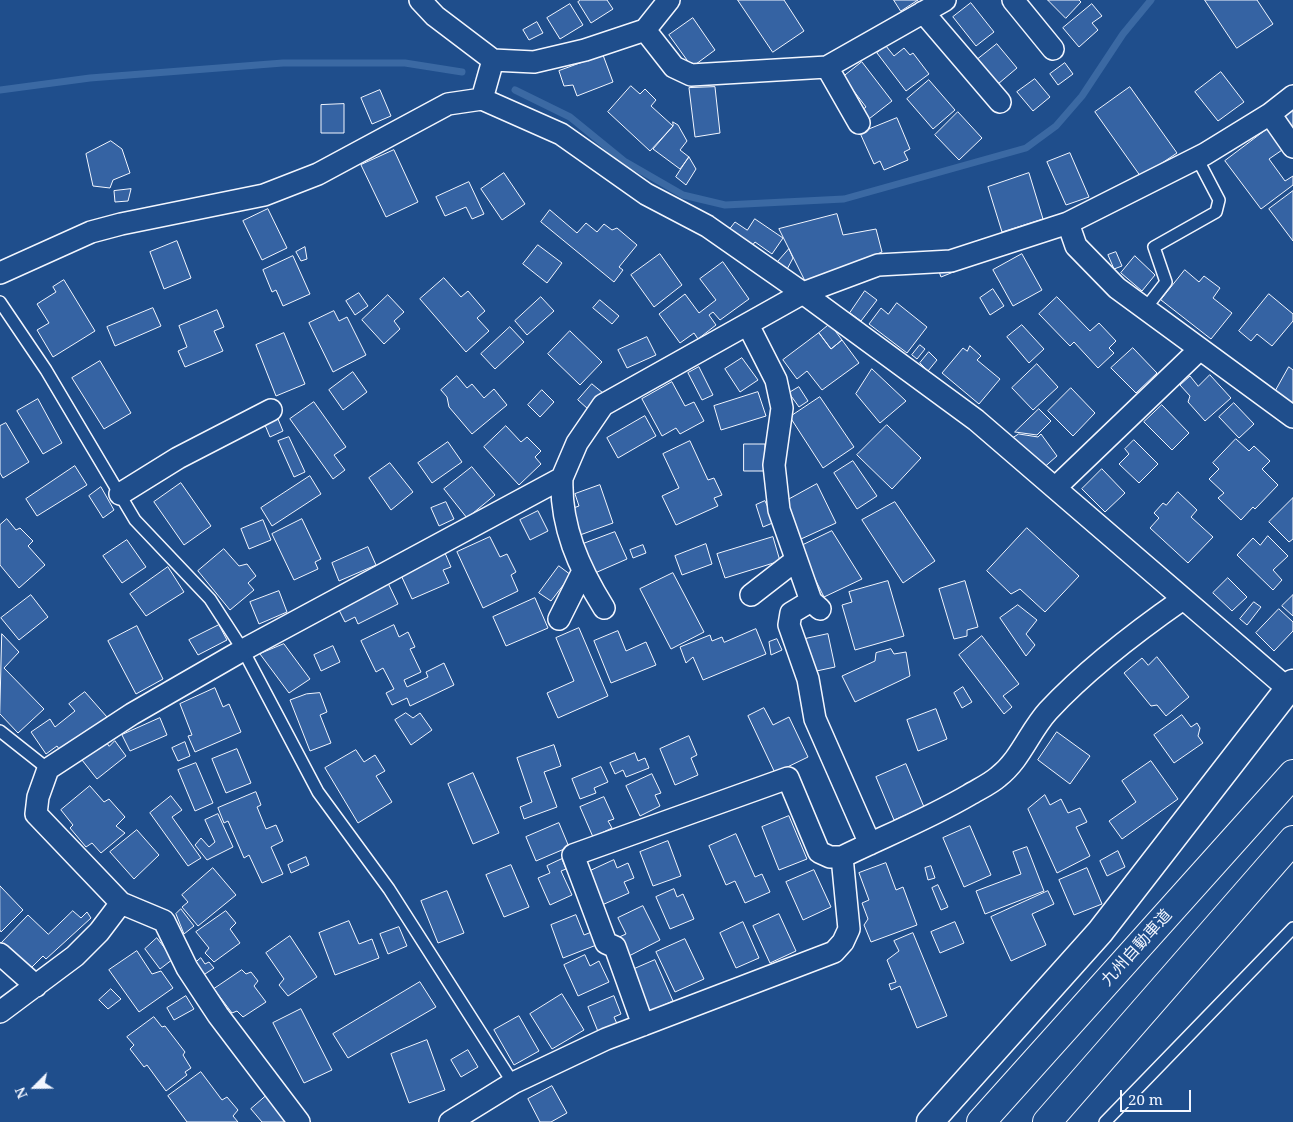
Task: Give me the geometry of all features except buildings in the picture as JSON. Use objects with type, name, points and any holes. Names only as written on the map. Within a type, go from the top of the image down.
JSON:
[{"type":"highway","name":"九州自動車道","points":[[981,1122],[1293,774]]},
{"type":"highway","points":[[1047,1122],[1293,840]]},
{"type":"street","points":[[420,0],[435,16],[493,60],[534,62],[585,50],[645,30],[669,0]]},
{"type":"street","points":[[645,30],[674,67],[691,75],[827,67],[945,0]]},
{"type":"street","points":[[1012,0],[1053,49]]},
{"type":"street","points":[[924,12],[1000,102]]},
{"type":"street","points":[[482,99],[493,60]]},
{"type":"street","points":[[827,67],[859,123]]},
{"type":"street","points":[[604,608],[583,571],[567,533],[561,501],[562,478],[577,443],[603,405],[748,326],[803,293],[878,265],[951,261],[1068,223],[1197,158],[1270,114],[1293,96]]},
{"type":"street","points":[[0,273],[91,232],[121,224],[264,195],[318,174],[448,104],[482,99],[561,134],[646,194],[708,226],[803,293],[976,420],[1291,688],[1100,932],[930,1122]]},
{"type":"street","points":[[1270,114],[1293,147]]},
{"type":"street","points":[[1068,223],[1076,246],[1117,288],[1293,417]]},
{"type":"street","points":[[748,326],[776,380],[782,408],[774,465],[779,510],[796,560],[815,605],[791,613],[789,625],[808,679],[815,718],[870,844]]},
{"type":"street","points":[[1055,488],[1200,349]]},
{"type":"street","points":[[120,494],[178,458],[271,410]]},
{"type":"street","points":[[299,1122],[218,1014],[187,968],[164,921],[121,903],[36,814],[38,797],[48,769],[132,714],[243,650],[562,478]]},
{"type":"street","points":[[751,595],[796,560]]},
{"type":"street","points":[[559,619],[583,571]]},
{"type":"street","points":[[643,1025],[615,947],[606,943],[573,855],[788,778],[819,852],[830,857],[842,857],[935,814],[997,778],[1019,757],[1022,748],[1047,712],[1075,684],[1143,627],[1183,598]]},
{"type":"street","points":[[450,1122],[513,1083],[606,1039],[834,952],[843,942],[849,929],[842,857]]},
{"type":"street","points":[[0,1012],[75,956],[99,932],[121,903]]},
{"type":"street","points":[[0,954],[36,986]]},
{"type":"lane","points":[[1145,309],[1166,282],[1154,247],[1216,212],[1219,200],[1197,158]]},
{"type":"lane","points":[[0,302],[46,370],[135,520],[210,599],[243,650],[318,792],[389,890],[513,1083]]},
{"type":"lane","points":[[0,731],[48,769]]},
{"type":"lane","points":[[1104,1122],[1293,928]]},
{"type":"waterway","points":[[515,90],[570,117],[624,161],[683,195],[725,205],[844,199],[1026,148],[1056,126],[1082,96],[1123,34],[1151,0]]},
{"type":"waterway","points":[[0,90],[90,78],[283,63],[405,63],[462,72]]}]
